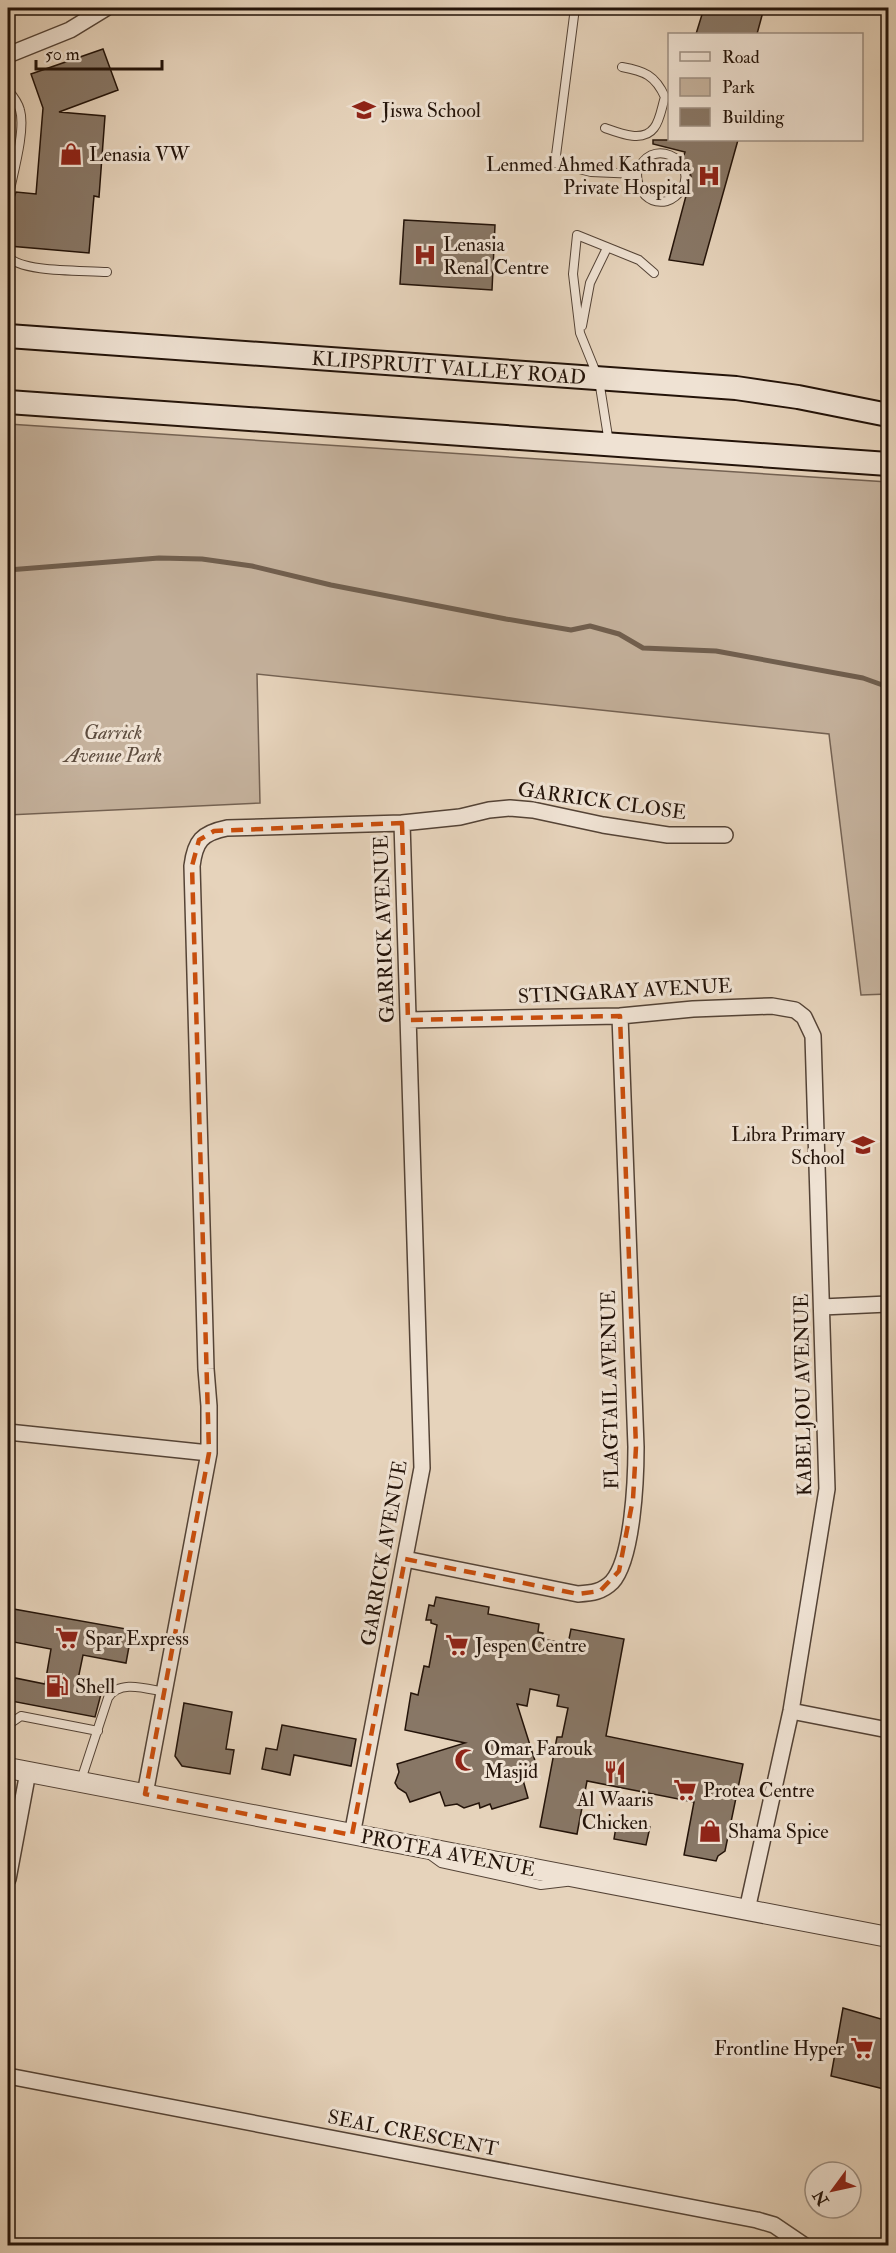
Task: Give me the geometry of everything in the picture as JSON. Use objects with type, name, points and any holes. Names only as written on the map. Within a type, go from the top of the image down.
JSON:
[{"type":"main road","points":[[8,320],[91,342]]},
{"type":"main road","name":"KLIPSPRUIT VALLEY ROAD","points":[[8,336],[736,388],[798,396],[888,415]]},
{"type":"main road","points":[[8,402],[888,464]]},
{"type":"street","points":[[8,55],[70,30],[106,8]]},
{"type":"street","name":"GARRICK CLOSE","points":[[402,823],[460,817],[510,808],[533,810],[603,825],[668,835],[725,835]]},
{"type":"street","name":"GARRICK AVENUE","points":[[145,1794],[208,1453],[209,1406],[206,1369],[192,866],[194,850],[199,840],[206,835],[227,828],[402,823],[423,1455],[421,1482],[352,1835]]},
{"type":"street","name":"STINGARAY AVENUE","points":[[408,1020],[620,1016],[693,1009],[787,1007],[804,1017],[813,1036],[815,1051]]},
{"type":"street","name":"FLAGTAIL AVENUE","points":[[405,1559],[578,1594],[600,1591],[613,1580],[619,1571],[626,1546],[633,1499],[636,1455],[620,1016]]},
{"type":"street","name":"KABELJOU AVENUE","points":[[747,1910],[791,1711],[827,1489],[815,1051]]},
{"type":"street","points":[[822,1307],[888,1304]]},
{"type":"street","points":[[8,1432],[208,1453]]},
{"type":"street","points":[[791,1711],[888,1730]]},
{"type":"street","name":"PROTEA AVENUE","points":[[8,1768],[888,1937]]},
{"type":"street","points":[[8,1879],[28,1772]]},
{"type":"street","name":"SEAL CRESCENT","points":[[8,2076],[757,2220],[785,2231],[805,2246]]},
{"type":"lane","points":[[575,8],[555,163],[591,172],[637,174]]},
{"type":"lane","points":[[605,128],[630,136],[647,134],[654,128],[665,97],[660,85],[644,71],[622,67]]},
{"type":"lane","points":[[8,90],[16,100],[22,125],[8,199]]},
{"type":"lane","points":[[658,153],[666,154],[680,163],[684,170],[684,183],[678,195],[673,199],[658,201],[650,199],[639,189],[637,174],[644,160],[658,153]]},
{"type":"lane","points":[[609,444],[599,380],[580,333],[573,274],[577,235],[639,260],[654,273]]},
{"type":"lane","points":[[580,333],[591,283],[608,248]]},
{"type":"lane","points":[[8,256],[11,261],[25,267],[107,272]]},
{"type":"lane","points":[[80,1782],[112,1691],[122,1686],[165,1692]]},
{"type":"lane","points":[[8,1725],[21,1716],[98,1731]]},
{"type":"highlighted area","points":[[402,823],[408,1020],[620,1016],[636,1447],[633,1499],[619,1571],[600,1591],[578,1594],[405,1559],[352,1835],[145,1794],[209,1453],[192,866],[199,840],[214,831]]},
{"type":"green space","name":"Garrick Avenue Park","points":[[8,424],[888,482],[888,994],[861,995],[829,734],[257,674],[260,803],[8,815]]},
{"type":"building","points":[[704,8],[764,8],[757,33],[696,33]]},
{"type":"building","name":"Lenasia VW","points":[[103,49],[118,90],[59,112],[105,116],[99,197],[94,196],[89,253],[9,246],[12,203],[16,192],[36,194],[43,108],[31,74]]},
{"type":"building","name":"Lenmed Ahmed Kathrada Private Hospital","points":[[653,140],[738,141],[703,265],[669,260],[691,177],[689,167],[683,158],[685,152],[653,144]]},
{"type":"building","points":[[404,220],[495,225],[492,290],[400,284]]},
{"type":"building","points":[[436,1597],[489,1607],[488,1614],[539,1624],[538,1632],[543,1633],[542,1639],[568,1644],[571,1629],[624,1639],[606,1736],[743,1764],[725,1851],[718,1856],[716,1861],[684,1855],[694,1802],[587,1781],[577,1834],[540,1827],[557,1737],[562,1737],[568,1708],[557,1706],[559,1695],[530,1689],[527,1706],[517,1704],[536,1764],[520,1769],[528,1798],[492,1809],[490,1804],[480,1808],[479,1803],[464,1808],[457,1804],[445,1806],[440,1792],[410,1802],[406,1793],[395,1783],[399,1772],[397,1764],[465,1743],[405,1730],[411,1693],[418,1695],[424,1666],[429,1667],[437,1625],[431,1623],[431,1620],[426,1620],[429,1605],[434,1606]]},
{"type":"building","points":[[8,1608],[132,1630],[126,1663],[83,1655],[76,1689],[101,1694],[95,1717],[11,1701],[15,1678],[45,1684],[51,1649],[8,1641]]},
{"type":"building","points":[[184,1703],[232,1712],[226,1749],[234,1750],[230,1774],[182,1766],[175,1756]]},
{"type":"building","points":[[282,1725],[356,1739],[351,1766],[294,1755],[290,1775],[262,1769],[266,1748],[277,1750]]},
{"type":"building","points":[[617,1821],[650,1827],[646,1845],[614,1839]]},
{"type":"building","name":"Frontline Hyper","points":[[843,2008],[888,2021],[888,2090],[831,2076]]},
{"type":"waterway","points":[[8,570],[159,558],[202,559],[252,566],[331,585],[506,619],[571,630],[590,626],[619,634],[643,648],[716,651],[863,678],[888,687]]},
{"type":"place","name":"Jiswa School","points":[[364,110]]},
{"type":"place","name":"Lenasia VW","points":[[71,154]]},
{"type":"place","name":"Lenmed Ahmed Kathrada Private Hospital","points":[[709,176]]},
{"type":"place","name":"Lenasia Renal Centre","points":[[425,255]]},
{"type":"place","name":"Libra Primary School","points":[[863,1145]]},
{"type":"place","name":"Spar Express","points":[[67,1638]]},
{"type":"place","name":"Jespen Centre","points":[[457,1645]]},
{"type":"place","name":"Shell","points":[[57,1686]]},
{"type":"place","name":"Omar Farouk Masjid","points":[[466,1760]]},
{"type":"place","name":"Al Waaris Chicken","points":[[615,1772]]},
{"type":"place","name":"Protea Centre","points":[[685,1790]]},
{"type":"place","name":"Shama Spice","points":[[710,1831]]},
{"type":"place","name":"Frontline Hyper","points":[[862,2048]]}]
